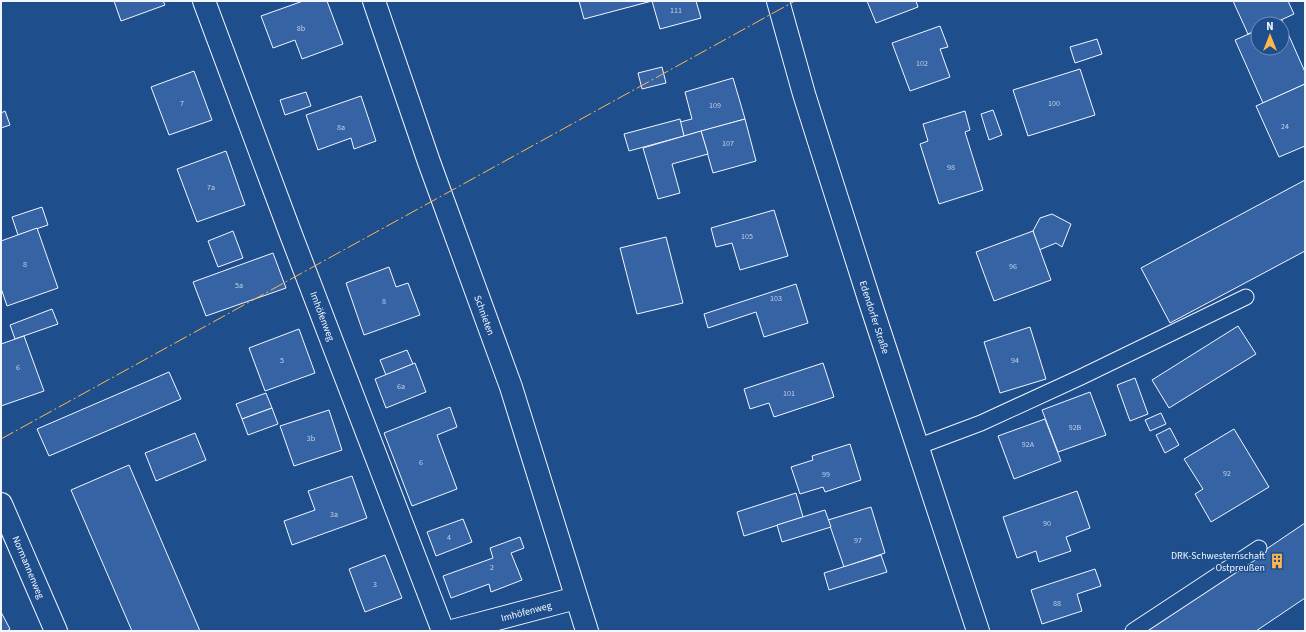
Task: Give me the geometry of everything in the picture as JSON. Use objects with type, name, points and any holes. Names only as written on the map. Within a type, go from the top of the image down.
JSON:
[{"type":"street","name":"Imhöfenweg","points":[[204,1],[442,631]]},
{"type":"street","name":"Schnieten","points":[[374,1],[429,162],[511,387],[587,631]]},
{"type":"street","name":"Edendorfer Straße","points":[[778,1],[808,107],[917,447],[978,631]]},
{"type":"street","name":"Normannenweg","points":[[1,504],[56,631]]},
{"type":"street","name":"Imhöfenweg","points":[[452,631],[576,598]]},
{"type":"lane","points":[[917,447],[981,422],[1081,377],[1246,297]]},
{"type":"lane","points":[[1133,631],[1259,548]]},
{"type":"building","points":[[114,1],[163,1],[165,5],[121,21]]},
{"type":"building","points":[[303,1],[327,1],[343,44],[302,59],[295,40],[273,48],[261,16]]},
{"type":"building","points":[[579,1],[652,1],[584,19]]},
{"type":"building","points":[[652,1],[696,1],[701,18],[660,29]]},
{"type":"building","points":[[867,1],[916,1],[918,7],[876,23]]},
{"type":"building","points":[[1233,1],[1288,1],[1294,14],[1290,16],[1250,16],[1250,33],[1248,34]]},
{"type":"building","points":[[940,26],[948,47],[940,49],[950,77],[910,91],[892,43]]},
{"type":"building","points":[[1250,33],[1250,56],[1290,56],[1290,38],[1305,72],[1305,84],[1263,103],[1235,40]]},
{"type":"building","points":[[1097,39],[1102,54],[1075,63],[1070,47]]},
{"type":"building","points":[[662,67],[666,83],[642,89],[638,73]]},
{"type":"building","points":[[1080,69],[1095,115],[1028,136],[1013,90]]},
{"type":"building","points":[[194,71],[212,120],[169,135],[151,87]]},
{"type":"building","points":[[733,78],[745,119],[684,136],[680,122],[692,119],[685,92]]},
{"type":"building","points":[[1305,84],[1305,146],[1279,157],[1256,106]]},
{"type":"building","points":[[306,92],[311,106],[285,115],[280,100]]},
{"type":"building","points":[[361,96],[376,141],[354,149],[351,138],[318,150],[306,115]]},
{"type":"building","points":[[993,110],[1002,135],[989,140],[981,114]]},
{"type":"building","points":[[5,111],[10,125],[1,128],[1,113]]},
{"type":"building","points":[[965,111],[970,130],[965,132],[983,190],[939,204],[920,144],[928,141],[923,124]]},
{"type":"building","points":[[680,119],[684,136],[629,151],[624,134]]},
{"type":"building","points":[[745,119],[756,161],[713,173],[701,131]]},
{"type":"building","points":[[701,131],[708,154],[672,164],[680,193],[658,199],[643,148]]},
{"type":"building","points":[[226,151],[245,205],[197,222],[177,169]]},
{"type":"building","points":[[1305,180],[1305,251],[1170,323],[1141,268]]},
{"type":"building","points":[[42,207],[48,225],[18,235],[12,217]]},
{"type":"building","points":[[774,210],[788,256],[740,270],[732,243],[716,247],[711,228]]},
{"type":"building","points":[[1052,214],[1071,224],[1062,247],[1056,243],[1039,250],[1033,231],[1040,218]]},
{"type":"building","points":[[37,228],[58,288],[7,306],[1,288],[1,241]]},
{"type":"building","points":[[233,231],[243,258],[218,267],[208,241]]},
{"type":"building","points":[[1033,231],[1051,280],[994,301],[976,252]]},
{"type":"building","points":[[666,237],[683,303],[637,314],[620,248]]},
{"type":"building","points":[[273,253],[286,288],[206,316],[193,282]]},
{"type":"building","points":[[389,267],[396,287],[408,283],[420,315],[364,335],[346,283]]},
{"type":"building","points":[[796,284],[808,323],[764,337],[756,312],[708,328],[704,314]]},
{"type":"building","points":[[52,309],[58,324],[15,339],[10,325]]},
{"type":"building","points":[[1238,326],[1256,354],[1169,408],[1152,380]]},
{"type":"building","points":[[1030,327],[1046,379],[1000,393],[984,342]]},
{"type":"building","points":[[299,329],[315,373],[265,391],[249,348]]},
{"type":"building","points":[[24,336],[44,391],[1,406],[1,344]]},
{"type":"building","points":[[407,350],[413,364],[386,375],[380,360]]},
{"type":"building","points":[[415,363],[426,392],[386,408],[375,379]]},
{"type":"building","points":[[823,363],[834,397],[774,417],[769,403],[750,409],[744,389]]},
{"type":"building","points":[[169,372],[181,399],[49,456],[37,429]]},
{"type":"building","points":[[1135,378],[1148,414],[1130,421],[1117,385]]},
{"type":"building","points":[[1090,392],[1106,435],[1058,452],[1042,410]]},
{"type":"building","points":[[266,393],[272,408],[242,419],[236,404]]},
{"type":"building","points":[[450,407],[457,427],[437,435],[457,489],[412,506],[384,433]]},
{"type":"building","points":[[272,408],[278,424],[248,435],[242,419]]},
{"type":"building","points":[[329,410],[342,450],[294,466],[280,426]]},
{"type":"building","points":[[1161,413],[1166,424],[1150,431],[1145,420]]},
{"type":"building","points":[[1045,419],[1061,461],[1014,479],[998,436]]},
{"type":"building","points":[[1170,428],[1179,445],[1165,453],[1156,435]]},
{"type":"building","points":[[1234,429],[1269,487],[1211,522],[1195,494],[1203,489],[1184,459]]},
{"type":"building","points":[[195,433],[206,460],[156,481],[145,453]]},
{"type":"building","points":[[850,444],[861,480],[825,492],[823,487],[800,494],[791,467],[813,460],[812,456]]},
{"type":"building","points":[[129,465],[200,631],[132,631],[71,490]]},
{"type":"building","points":[[352,476],[367,518],[292,545],[284,521],[315,510],[308,491]]},
{"type":"building","points":[[1077,491],[1090,528],[1066,537],[1071,551],[1039,562],[1036,551],[1017,558],[1003,517]]},
{"type":"building","points":[[796,493],[803,517],[744,536],[737,512]]},
{"type":"building","points":[[871,507],[885,553],[844,567],[828,520]]},
{"type":"building","points":[[825,510],[831,527],[782,542],[777,525]]},
{"type":"building","points":[[463,519],[472,542],[436,556],[427,532]]},
{"type":"building","name":"DRK-Schwesternschaft Ostpreußen","points":[[1305,523],[1305,598],[1256,631],[1145,631]]},
{"type":"building","points":[[520,537],[524,548],[511,553],[522,580],[491,592],[489,584],[451,598],[443,576],[493,558],[490,548]]},
{"type":"building","points":[[385,555],[402,598],[365,612],[349,569]]},
{"type":"building","points":[[881,555],[887,572],[829,590],[824,573]]},
{"type":"building","points":[[1095,569],[1101,586],[1077,594],[1082,611],[1042,624],[1031,590]]},
{"type":"building","points":[[1,612],[10,629],[7,631],[1,631]]},
{"type":"power","points":[[1,439],[795,1]]},
{"type":"place","name":"DRK-Schwesternschaft Ostpreußen","points":[[1277,561]]}]
